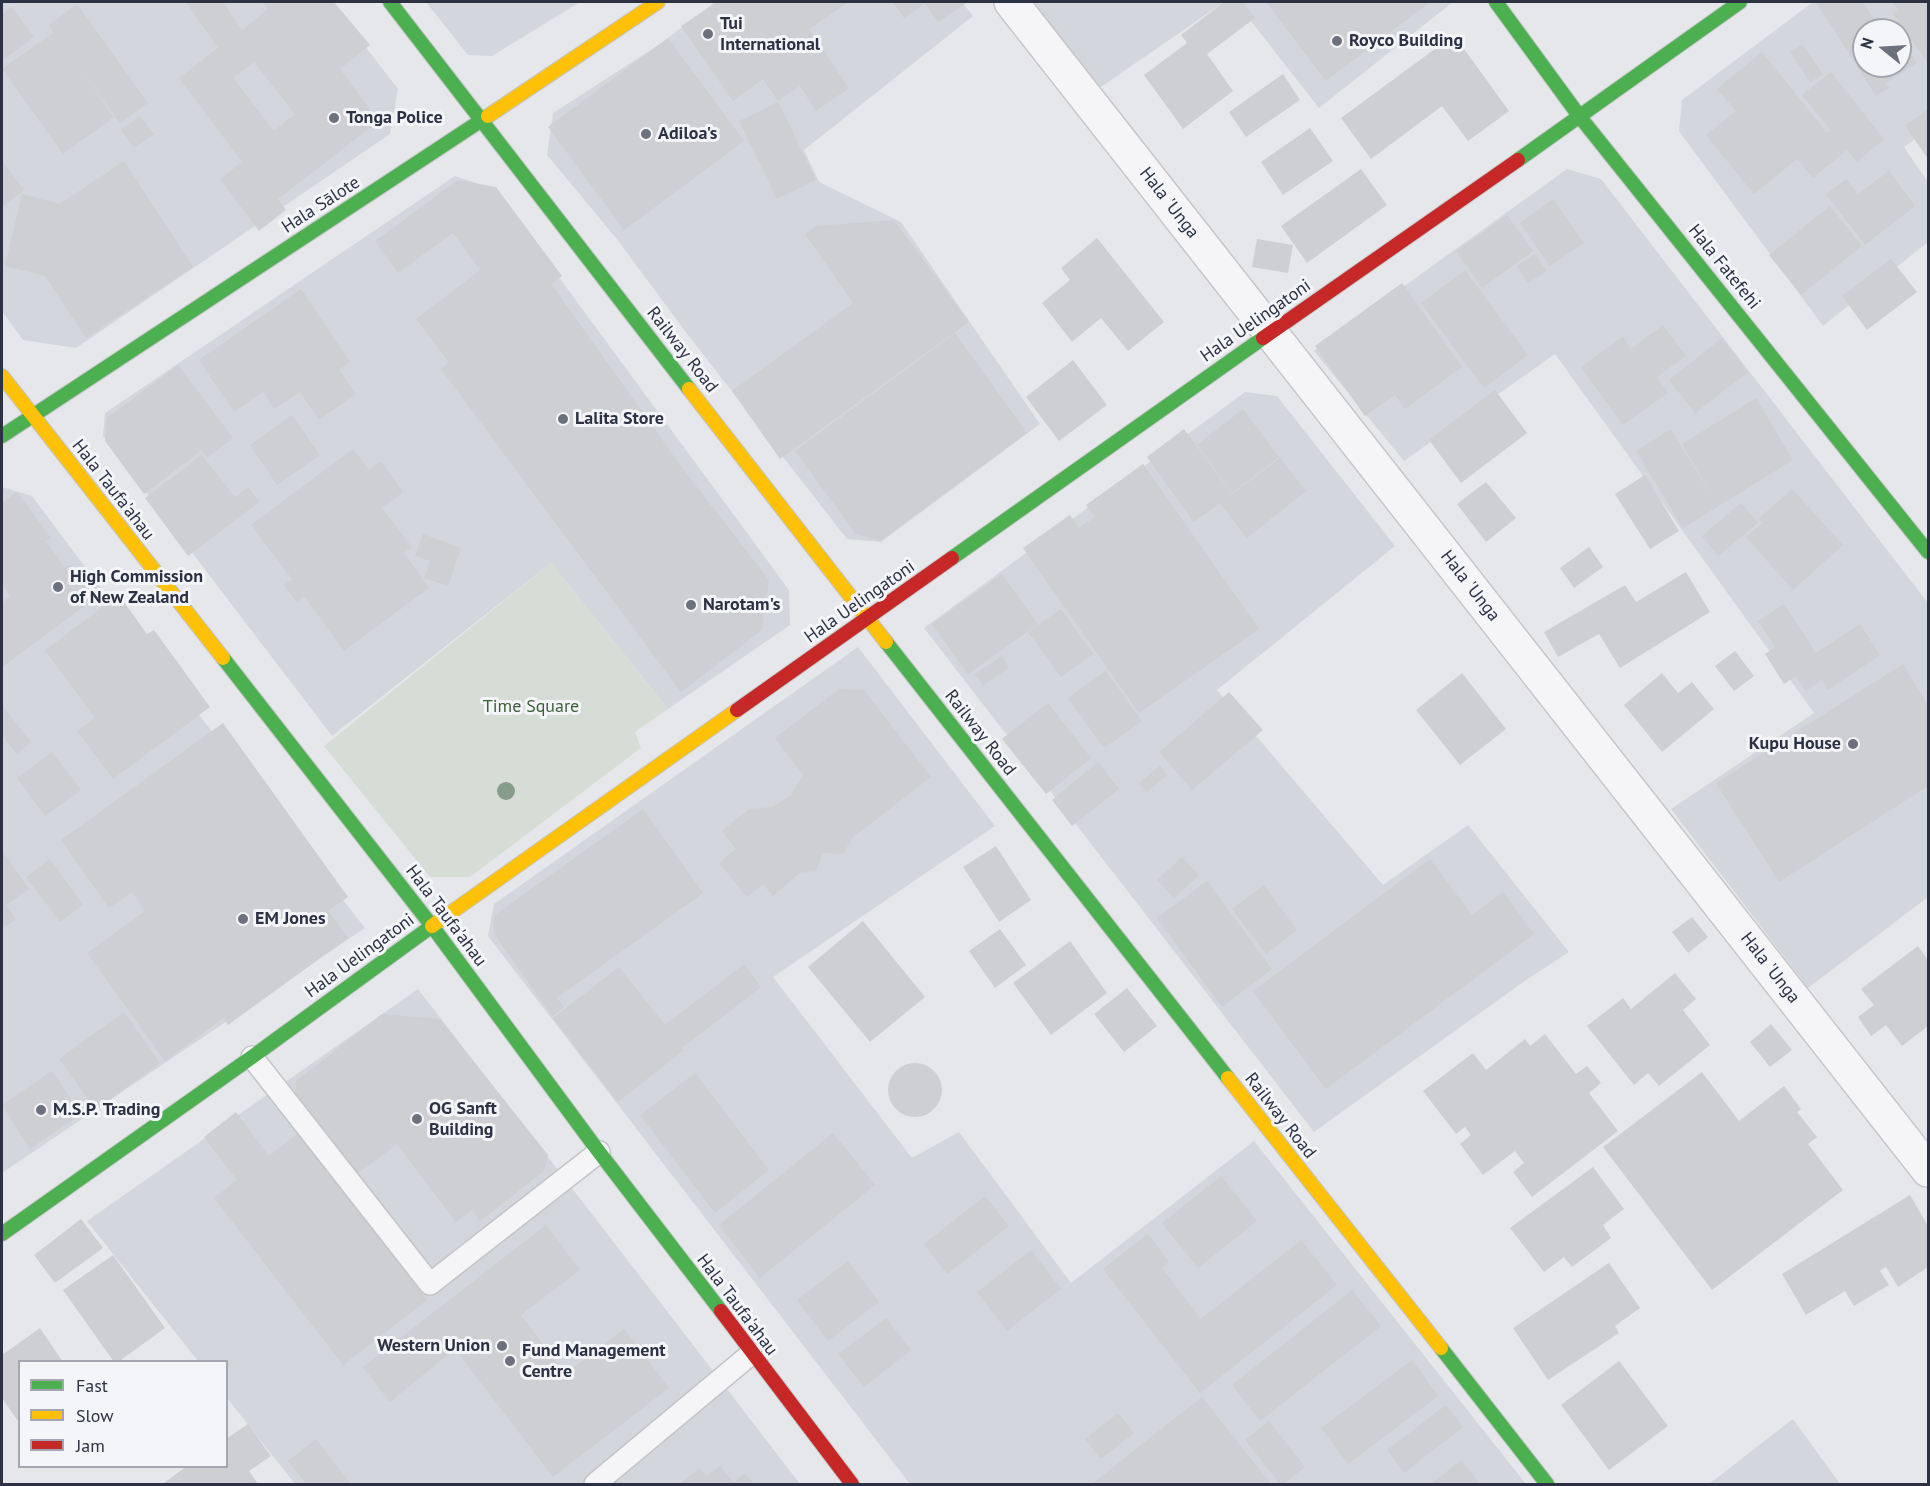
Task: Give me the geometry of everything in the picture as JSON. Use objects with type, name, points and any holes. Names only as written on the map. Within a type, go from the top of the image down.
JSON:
[{"type":"street","name":"Railway Road","points":[[390,2],[868,619],[1547,1485]]},
{"type":"street","name":"Hala Sālote","points":[[2,436],[482,121],[658,2]]},
{"type":"street","name":"Hala 'Unga","points":[[1011,2],[1929,1170]]},
{"type":"street","name":"Hala Fatefehi","points":[[1496,2],[1581,117],[1929,552]]},
{"type":"street","name":"Hala Uelingatoni","points":[[2,1234],[432,926],[1271,332],[1581,117],[1740,2]]},
{"type":"street","name":"Hala Taufa'ahau","points":[[2,376],[432,926],[599,1152],[852,1485]]},
{"type":"lane","points":[[252,1057],[430,1284],[599,1152]]},
{"type":"lane","points":[[595,1485],[751,1354]]},
{"type":"shaded area","points":[[2,2],[331,2],[398,89],[390,134],[76,348],[23,340],[2,311]]},
{"type":"shaded area","points":[[426,2],[580,2],[492,56],[468,55]]},
{"type":"shaded area","points":[[715,2],[962,2],[973,16],[804,150],[819,182],[901,222],[1040,424],[881,542],[847,539],[688,335],[616,238],[547,155],[553,113],[660,44]]},
{"type":"shaded area","points":[[1031,2],[1224,2],[1101,87]]},
{"type":"shaded area","points":[[1236,2],[1453,2],[1319,108]]},
{"type":"shaded area","points":[[1813,2],[1928,2],[1928,130],[1904,147],[1928,182],[1928,242],[1823,326],[1679,131],[1682,100]]},
{"type":"shaded area","points":[[1567,169],[1601,179],[1928,603],[1928,897],[1808,988],[1671,809],[1814,713],[1555,354],[1404,461],[1314,351]]},
{"type":"shaded area","points":[[455,176],[494,189],[789,590],[790,625],[668,709],[551,563],[332,736],[103,436],[105,413]]},
{"type":"shaded area","points":[[1245,392],[1277,396],[1395,546],[1217,690],[1383,885],[1468,825],[1569,952],[1526,980],[1314,1132],[924,628]]},
{"type":"shaded area","points":[[2,487],[32,496],[112,603],[365,928],[2,1173]]},
{"type":"shaded area","points":[[858,647],[995,826],[773,977],[912,1158],[959,1132],[1071,1283],[1254,1141],[1526,1484],[910,1484],[488,936],[494,904]]},
{"type":"shaded area","points":[[418,989],[800,1484],[295,1484],[228,1399],[228,1360],[197,1360],[87,1221]]},
{"type":"shaded area","points":[[1793,1419],[1840,1484],[1709,1484]]},
{"type":"green space","name":"Time Square","points":[[551,563],[668,709],[635,732],[641,748],[470,877],[430,877],[324,746]]},
{"type":"building","name":"Tonga Police","points":[[186,2],[223,2],[242,30],[268,9],[262,2],[334,2],[370,45],[340,69],[379,121],[278,199],[286,210],[259,231],[220,179],[242,162],[179,78],[218,48]],"holes":[[[254,62],[295,114],[274,131],[233,78]]]},
{"type":"building","points":[[717,2],[849,2],[809,29],[849,88],[816,111],[800,86],[778,101],[763,79],[733,101],[681,26]]},
{"type":"building","points":[[893,2],[968,2],[938,22],[925,3],[904,18]]},
{"type":"building","points":[[1224,2],[1243,2],[1255,18],[1207,54],[1233,91],[1183,129],[1144,75],[1187,43],[1181,35]]},
{"type":"building","name":"Royco Building","points":[[1266,2],[1430,2],[1326,81]]},
{"type":"building","points":[[1816,2],[1863,2],[1873,18],[1852,18],[1852,58]]},
{"type":"building","points":[[1892,2],[1928,2],[1928,63],[1912,41],[1912,18],[1896,18],[1893,14],[1898,10]]},
{"type":"building","points":[[77,4],[148,103],[120,123],[78,66],[114,117],[63,154],[2,69],[54,32],[49,25]]},
{"type":"building","points":[[12,7],[34,37],[2,61],[2,14]]},
{"type":"building","points":[[1454,35],[1509,111],[1468,141],[1442,106],[1371,159],[1341,118]]},
{"type":"building","name":"Adiloa's","points":[[668,38],[744,141],[624,230],[548,127]]},
{"type":"building","points":[[1802,44],[1823,74],[1810,82],[1790,52]]},
{"type":"building","points":[[1762,52],[1827,133],[1831,130],[1802,95],[1831,72],[1884,139],[1857,162],[1847,150],[1813,178],[1797,159],[1754,194],[1706,135],[1736,111],[1717,89]]},
{"type":"building","points":[[1912,55],[1917,63],[1912,66]]},
{"type":"building","points":[[1283,74],[1300,100],[1246,137],[1229,112]]},
{"type":"building","points":[[1865,78],[1894,78],[1886,83],[1889,88],[1876,96]]},
{"type":"building","points":[[778,102],[816,180],[777,199],[739,121]]},
{"type":"building","points":[[1928,109],[1928,159],[1905,126]]},
{"type":"building","points":[[140,116],[154,134],[134,148],[121,130]]},
{"type":"building","points":[[1310,128],[1333,161],[1283,195],[1261,162]]},
{"type":"building","points":[[2,161],[24,190],[2,207]]},
{"type":"building","points":[[124,161],[193,267],[86,338],[45,276],[5,266],[22,194],[60,204]]},
{"type":"building","points":[[1361,169],[1387,205],[1307,263],[1281,226]]},
{"type":"building","points":[[1889,171],[1915,206],[1865,245],[1826,194],[1846,179],[1858,194]]},
{"type":"building","points":[[458,180],[496,187],[562,276],[551,284],[683,469],[769,580],[762,630],[681,692],[441,369],[449,362],[416,319],[480,270],[453,233],[398,273],[375,241]]},
{"type":"building","points":[[1553,199],[1584,243],[1550,266],[1520,223]]},
{"type":"building","points":[[1830,206],[1862,246],[1801,295],[1769,255]]},
{"type":"building","points":[[1507,215],[1533,251],[1482,288],[1456,251]]},
{"type":"building","points":[[894,220],[969,322],[780,459],[732,391],[853,303],[805,234],[816,226]]},
{"type":"building","points":[[1097,238],[1164,322],[1128,351],[1101,318],[1072,342],[1042,303],[1070,280],[1061,268]]},
{"type":"building","points":[[1257,239],[1293,245],[1288,273],[1252,267]]},
{"type":"building","points":[[1535,254],[1547,271],[1528,283],[1517,266]]},
{"type":"building","points":[[1891,259],[1917,292],[1867,330],[1842,296]]},
{"type":"building","points":[[1465,270],[1528,355],[1484,388],[1421,303]]},
{"type":"building","points":[[1402,283],[1462,367],[1405,409],[1395,395],[1365,416],[1315,346]]},
{"type":"building","points":[[301,289],[350,362],[339,370],[356,394],[319,420],[300,392],[274,409],[263,392],[234,412],[199,360]]},
{"type":"building","points":[[1663,325],[1686,356],[1657,377],[1668,393],[1623,425],[1581,367],[1623,337],[1631,349]]},
{"type":"building","points":[[955,333],[1027,433],[880,541],[856,534],[795,451]]},
{"type":"building","points":[[1722,338],[1748,372],[1695,413],[1669,380]]},
{"type":"building","points":[[1073,360],[1107,405],[1059,441],[1026,397]]},
{"type":"building","points":[[178,365],[233,438],[207,458],[202,450],[144,494],[105,441],[107,418]]},
{"type":"building","points":[[1495,390],[1527,433],[1461,483],[1429,440]]},
{"type":"building","points":[[1756,398],[1793,460],[1683,528],[1636,451],[1671,429],[1714,500],[1682,444]]},
{"type":"building","points":[[1243,409],[1279,457],[1232,493],[1197,445]]},
{"type":"building","points":[[292,415],[320,455],[277,485],[250,445]]},
{"type":"building","points":[[1184,429],[1232,494],[1280,458],[1306,491],[1247,538],[1220,503],[1194,522],[1147,457]]},
{"type":"building","points":[[353,449],[369,470],[381,461],[403,492],[382,508],[412,547],[404,553],[429,588],[344,651],[304,596],[297,602],[284,585],[292,579],[251,525]]},
{"type":"building","points":[[202,455],[235,497],[248,487],[259,502],[188,556],[145,498]]},
{"type":"building","points":[[1143,464],[1259,629],[1139,713],[1023,548],[1070,515],[1079,528],[1095,517],[1086,505]]},
{"type":"building","points":[[1645,475],[1679,531],[1650,549],[1615,494]]},
{"type":"building","points":[[1486,482],[1516,518],[1486,542],[1457,504]]},
{"type":"building","points":[[1792,489],[1843,545],[1793,590],[1746,537],[1762,523],[1758,519]]},
{"type":"building","points":[[17,492],[51,538],[46,541],[65,568],[70,564],[94,599],[2,667],[2,600],[3,602],[10,596],[2,584],[2,503]]},
{"type":"building","points":[[1741,503],[1758,523],[1718,556],[1702,536]]},
{"type":"building","points":[[423,534],[461,548],[448,586],[424,578],[430,561],[415,556]]},
{"type":"building","points":[[1589,547],[1603,567],[1574,588],[1560,568]]},
{"type":"building","points":[[1686,572],[1710,612],[1620,668],[1599,634],[1558,657],[1544,632],[1625,585],[1636,602]]},
{"type":"building","points":[[1002,574],[1038,624],[968,674],[932,624]]},
{"type":"building","points":[[119,595],[147,634],[154,630],[210,707],[113,779],[77,731],[95,718],[45,650]]},
{"type":"building","points":[[1784,604],[1816,653],[1860,624],[1880,655],[1828,690],[1822,680],[1806,691],[1796,676],[1784,684],[1765,654],[1775,647],[1758,621]]},
{"type":"building","points":[[1061,609],[1093,654],[1061,677],[1028,632]]},
{"type":"building","points":[[1735,651],[1754,676],[1734,691],[1715,666]]},
{"type":"building","points":[[1002,656],[1009,668],[983,685],[975,674]]},
{"type":"building","name":"Kupu House","points":[[1903,664],[1928,705],[1928,786],[1779,882],[1716,783]]},
{"type":"building","points":[[1106,671],[1142,721],[1104,748],[1068,698]]},
{"type":"building","points":[[1462,673],[1506,729],[1460,765],[1416,710]]},
{"type":"building","points":[[1662,673],[1678,693],[1692,682],[1714,709],[1662,752],[1624,705]]},
{"type":"building","points":[[839,689],[864,690],[931,777],[852,838],[843,854],[823,853],[816,871],[800,873],[773,896],[763,884],[747,897],[719,863],[736,849],[722,831],[749,809],[772,807],[791,795],[803,775],[775,738]]},
{"type":"building","points":[[1229,692],[1263,730],[1192,790],[1159,752]]},
{"type":"building","points":[[1048,703],[1091,758],[1046,794],[1002,739]]},
{"type":"building","points":[[2,705],[31,742],[17,754],[2,735]]},
{"type":"building","points":[[223,723],[348,897],[328,911],[348,938],[228,1025],[223,1018],[165,1061],[87,953],[145,911],[132,892],[109,908],[61,840]]},
{"type":"building","points":[[52,752],[81,790],[45,816],[17,778]]},
{"type":"building","points":[[1098,762],[1119,789],[1072,826],[1052,800]]},
{"type":"building","points":[[1160,766],[1167,775],[1147,792],[1139,783]]},
{"type":"building","points":[[643,809],[703,893],[557,998],[564,1007],[552,1016],[495,935],[493,920],[496,914]]},
{"type":"building","points":[[996,846],[1031,900],[999,922],[963,867]]},
{"type":"building","points":[[2,851],[29,889],[6,905],[16,919],[2,929]]},
{"type":"building","points":[[1182,857],[1199,875],[1174,898],[1157,880]]},
{"type":"building","points":[[50,859],[83,905],[60,922],[26,877]]},
{"type":"building","points":[[1430,859],[1472,915],[1503,892],[1534,934],[1326,1089],[1253,991]]},
{"type":"building","points":[[1207,881],[1272,969],[1222,1007],[1157,918]]},
{"type":"building","points":[[1264,885],[1297,930],[1266,954],[1232,909]]},
{"type":"building","points":[[1692,917],[1708,937],[1688,953],[1672,932]]},
{"type":"building","points":[[863,921],[925,997],[870,1042],[808,967]]},
{"type":"building","points":[[1000,929],[1026,965],[995,988],[969,951]]},
{"type":"building","points":[[1070,941],[1107,993],[1051,1035],[1013,983]]},
{"type":"building","points":[[1918,946],[1928,960],[1928,1026],[1902,1046],[1886,1025],[1871,1036],[1858,1017],[1874,1005],[1861,989]]},
{"type":"building","points":[[744,964],[761,987],[682,1048],[684,1050],[618,1102],[553,1018],[619,967],[665,1025]]},
{"type":"building","points":[[1675,973],[1696,999],[1683,1010],[1710,1045],[1659,1086],[1648,1073],[1634,1085],[1587,1026],[1623,998],[1631,1009]]},
{"type":"building","points":[[1127,988],[1157,1026],[1124,1052],[1094,1014]]},
{"type":"building","points":[[124,1012],[160,1063],[96,1110],[59,1059]]},
{"type":"building","name":"OG Sanft Building","points":[[382,1014],[440,1019],[548,1155],[544,1171],[480,1221],[472,1210],[456,1222],[397,1144],[355,1176],[295,1095],[296,1081]]},
{"type":"building","points":[[1771,1024],[1792,1050],[1770,1067],[1750,1042]]},
{"type":"building","points":[[1545,1034],[1576,1074],[1587,1066],[1601,1083],[1589,1093],[1618,1131],[1532,1197],[1513,1172],[1524,1163],[1515,1151],[1483,1175],[1460,1144],[1471,1135],[1465,1127],[1456,1134],[1423,1091],[1473,1053],[1486,1070],[1525,1039],[1530,1046]]},
{"type":"building","points":[[910,1063],[920,1063],[930,1067],[938,1075],[942,1090],[938,1105],[930,1113],[920,1117],[910,1117],[900,1113],[892,1105],[888,1095],[888,1085],[892,1075],[900,1067]]},
{"type":"building","name":"M.S.P. Trading","points":[[52,1071],[81,1114],[30,1149],[2,1105]]},
{"type":"building","points":[[1702,1072],[1739,1121],[1784,1086],[1801,1109],[1797,1112],[1817,1137],[1808,1144],[1843,1190],[1712,1290],[1603,1147]]},
{"type":"building","points":[[695,1073],[769,1170],[715,1213],[640,1115]]},
{"type":"building","points":[[236,1112],[269,1156],[298,1133],[427,1300],[343,1365],[214,1198],[237,1180],[204,1137]]},
{"type":"building","points":[[833,1133],[875,1185],[760,1278],[719,1225]]},
{"type":"building","points":[[1593,1167],[1624,1209],[1603,1225],[1611,1238],[1572,1267],[1564,1257],[1544,1272],[1510,1228]]},
{"type":"building","points":[[1221,1176],[1257,1221],[1198,1268],[1162,1223]]},
{"type":"building","points":[[1910,1195],[1928,1226],[1928,1267],[1898,1287],[1886,1267],[1880,1271],[1889,1285],[1854,1306],[1845,1291],[1806,1315],[1782,1274]]},
{"type":"building","points":[[985,1196],[1009,1226],[947,1274],[924,1244]]},
{"type":"building","points":[[81,1219],[103,1248],[55,1283],[34,1255]]},
{"type":"building","name":"Fund Management Centre","points":[[546,1225],[580,1270],[521,1315],[565,1374],[624,1329],[669,1388],[553,1477],[455,1349],[390,1402],[363,1367]]},
{"type":"building","points":[[1148,1234],[1169,1262],[1162,1268],[1201,1319],[1301,1240],[1337,1285],[1200,1393],[1103,1269]]},
{"type":"building","points":[[1031,1250],[1061,1289],[1007,1331],[977,1292]]},
{"type":"building","points":[[113,1255],[165,1328],[121,1360],[113,1360],[63,1290]]},
{"type":"building","points":[[848,1261],[879,1302],[828,1341],[797,1300]]},
{"type":"building","points":[[1609,1263],[1640,1308],[1615,1326],[1619,1333],[1548,1380],[1513,1328]]},
{"type":"building","points":[[1352,1290],[1381,1326],[1260,1421],[1232,1385]]},
{"type":"building","points":[[886,1318],[911,1350],[864,1387],[838,1354]]},
{"type":"building","points":[[40,1328],[62,1360],[18,1360],[18,1421],[2,1398],[2,1355]]},
{"type":"building","points":[[1412,1360],[1438,1396],[1348,1464],[1321,1428]]},
{"type":"building","points":[[1619,1361],[1668,1426],[1609,1470],[1561,1405]]},
{"type":"building","points":[[1202,1397],[1271,1484],[1092,1484],[1136,1449]]},
{"type":"building","points":[[1446,1405],[1463,1427],[1404,1473],[1387,1450]]},
{"type":"building","points":[[1118,1413],[1134,1433],[1101,1459],[1085,1439]]},
{"type":"building","points":[[1269,1421],[1305,1467],[1283,1484],[1280,1484],[1245,1440]]},
{"type":"building","points":[[248,1424],[271,1456],[249,1471],[258,1484],[164,1483],[184,1468],[228,1468],[228,1438]]},
{"type":"building","points":[[316,1439],[351,1484],[306,1484],[288,1461]]},
{"type":"building","points":[[1461,1460],[1480,1484],[1431,1484]]},
{"type":"building","points":[[720,1466],[733,1482],[745,1473],[754,1484],[679,1484],[700,1468],[707,1476]]},
{"type":"traffic: fast","points":[[390,2],[689,389]]},
{"type":"traffic: fast","points":[[1496,2],[1580,117],[1928,552]]},
{"type":"traffic: fast","points":[[1518,160],[1740,2]]},
{"type":"traffic: fast","points":[[2,436],[488,116]]},
{"type":"traffic: fast","points":[[952,558],[1263,338]]},
{"type":"traffic: fast","points":[[886,642],[1228,1078]]},
{"type":"traffic: fast","points":[[223,658],[432,926],[599,1152],[721,1311]]},
{"type":"traffic: fast","points":[[2,1234],[432,926]]},
{"type":"traffic: fast","points":[[1441,1348],[1547,1484]]},
{"type":"traffic: slow","points":[[488,116],[658,2]]},
{"type":"traffic: slow","points":[[2,376],[223,658]]},
{"type":"traffic: slow","points":[[689,389],[886,642]]},
{"type":"traffic: slow","points":[[432,926],[737,710]]},
{"type":"traffic: slow","points":[[1228,1078],[1441,1348]]},
{"type":"traffic: jam","points":[[1263,338],[1518,160]]},
{"type":"traffic: jam","points":[[737,710],[952,558]]},
{"type":"traffic: jam","points":[[721,1311],[852,1484]]},
{"type":"place","name":"Tui International","points":[[708,34]]},
{"type":"place","name":"Royco Building","points":[[1337,41]]},
{"type":"place","name":"Tonga Police","points":[[334,118]]},
{"type":"place","name":"Adiloa's","points":[[646,134]]},
{"type":"place","name":"Lalita Store","points":[[563,419]]},
{"type":"place","name":"High Commission of New Zealand","points":[[58,587]]},
{"type":"place","name":"Narotam's","points":[[691,605]]},
{"type":"place","name":"Kupu House","points":[[1853,744]]},
{"type":"place","name":"EM Jones","points":[[243,919]]},
{"type":"place","name":"M.S.P. Trading","points":[[41,1110]]},
{"type":"place","name":"OG Sanft Building","points":[[417,1119]]},
{"type":"place","name":"Western Union","points":[[502,1346]]},
{"type":"place","name":"Fund Management Centre","points":[[510,1361]]}]
